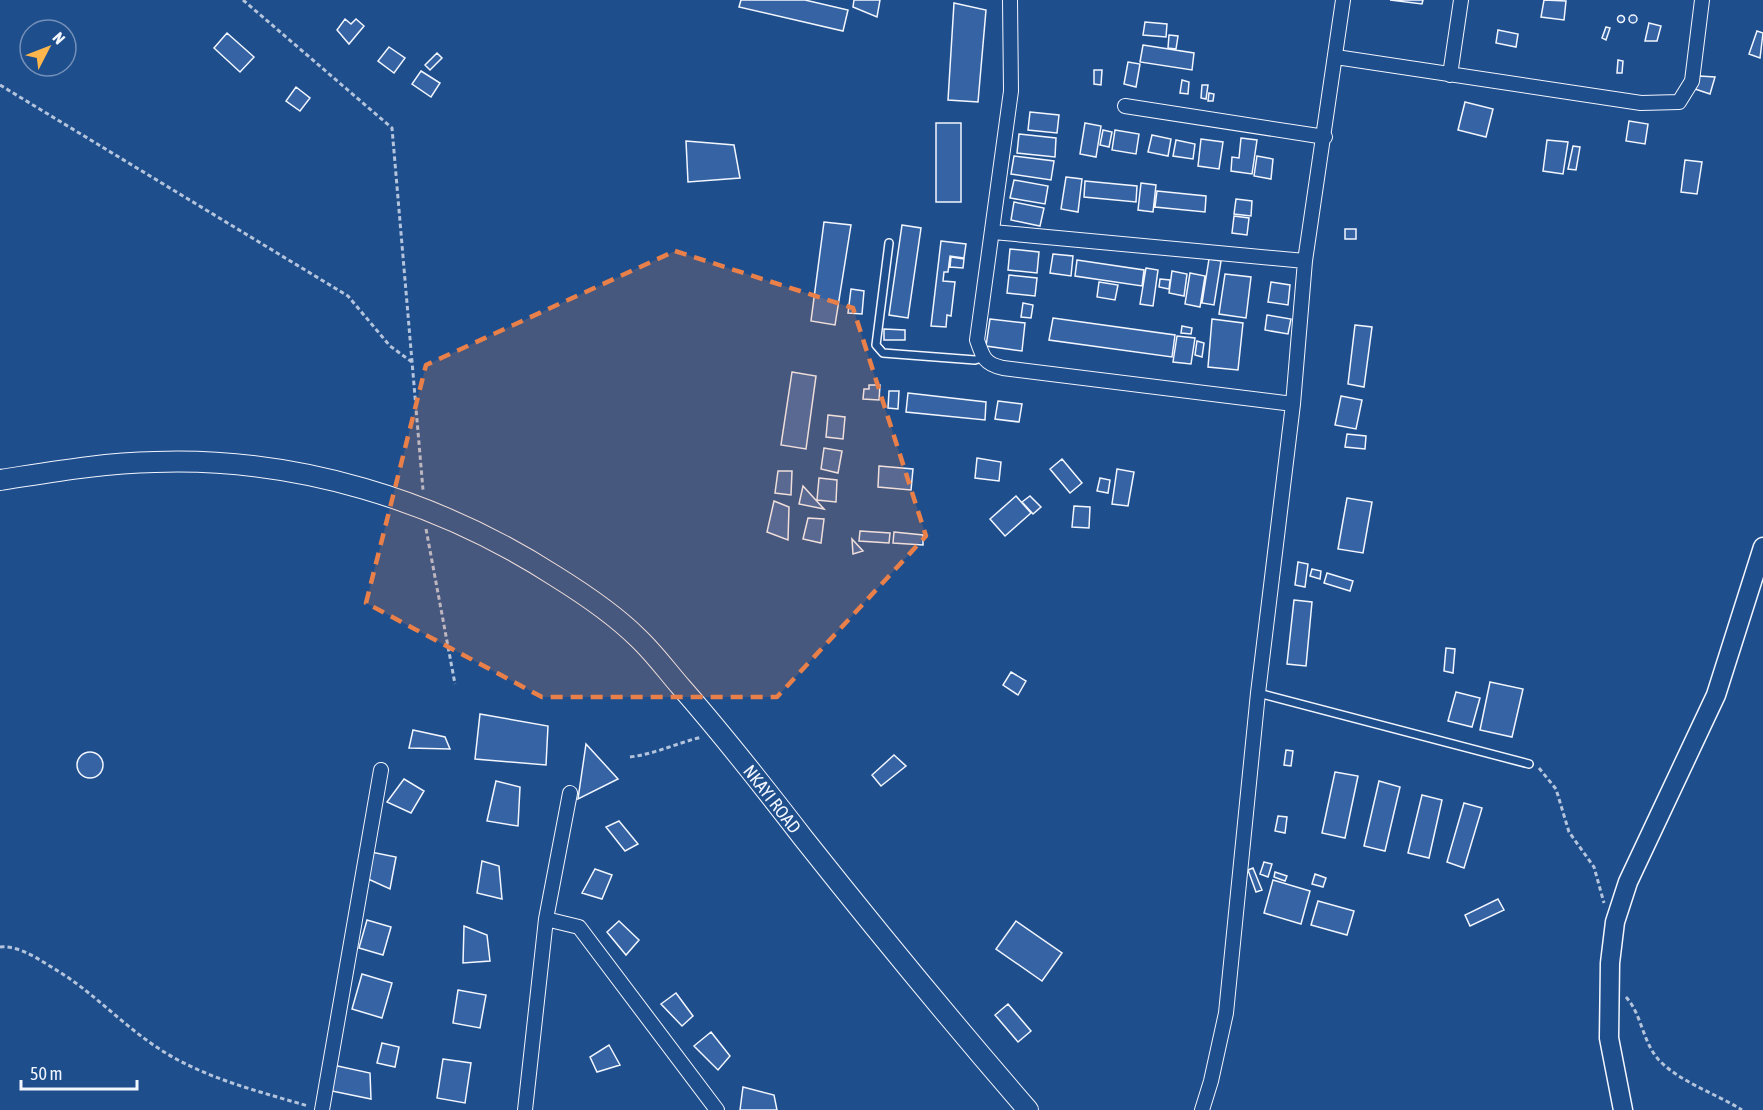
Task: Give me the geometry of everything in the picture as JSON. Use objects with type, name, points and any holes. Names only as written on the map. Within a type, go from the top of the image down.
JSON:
[{"type":"main road","name":"NKAYI ROAD","points":[[0,480],[93,465],[202,462],[270,468],[353,487],[424,507],[481,532],[586,596],[638,638],[721,733],[837,879],[1028,1110]]},
{"type":"street","points":[[1010,0],[1011,91],[977,340],[982,358],[989,365],[1003,368],[1293,404]]},
{"type":"street","points":[[1202,1110],[1226,1013],[1258,693],[1293,404],[1305,261],[1325,137],[1343,0]]},
{"type":"street","points":[[1450,75],[1461,0]]},
{"type":"street","points":[[1336,57],[1641,103],[1679,102],[1692,81],[1702,0]]},
{"type":"street","points":[[1125,106],[1325,137]]},
{"type":"street","points":[[993,232],[1305,261]]},
{"type":"street","points":[[1623,1110],[1610,1038],[1610,963],[1615,922],[1628,882],[1716,695],[1763,547]]},
{"type":"street","points":[[322,1110],[381,770]]},
{"type":"street","points":[[525,1110],[546,919],[570,793]]},
{"type":"street","points":[[546,919],[579,927],[717,1110]]},
{"type":"lane","points":[[889,243],[876,345],[883,354],[975,360],[982,358]]},
{"type":"lane","points":[[1258,693],[1529,764]]},
{"type":"path","points":[[243,0],[392,128],[428,550],[437,578],[455,684]]},
{"type":"path","points":[[0,86],[348,296],[390,346],[412,362]]},
{"type":"path","points":[[630,758],[652,754],[677,743],[721,733]]},
{"type":"path","points":[[1529,764],[1539,767],[1556,789],[1569,832],[1593,867],[1604,902],[1615,922]]},
{"type":"path","points":[[0,947],[9,946],[36,958],[80,984],[151,1043],[213,1078],[322,1110]]},
{"type":"path","points":[[1611,979],[1639,1016],[1644,1035],[1657,1058],[1675,1073],[1742,1110]]},
{"type":"highlighted area","points":[[675,251],[853,308],[926,536],[777,697],[542,697],[366,603],[426,365]]},
{"type":"building","points":[[741,0],[805,0],[848,10],[843,31],[739,7]]},
{"type":"building","points":[[854,0],[880,0],[877,17],[853,7]]},
{"type":"building","points":[[1390,0],[1423,0],[1422,4]]},
{"type":"building","points":[[1544,0],[1566,1],[1564,20],[1541,17]]},
{"type":"building","points":[[954,3],[986,10],[978,102],[948,100]]},
{"type":"building","points":[[1633,15],[1637,19],[1633,23],[1629,19]]},
{"type":"building","points":[[1621,16],[1624,19],[1621,22],[1618,19]]},
{"type":"building","points":[[345,19],[351,24],[356,19],[364,26],[349,44],[337,30]]},
{"type":"building","points":[[1145,22],[1167,24],[1166,37],[1143,35]]},
{"type":"building","points":[[1649,23],[1661,26],[1657,41],[1645,41]]},
{"type":"building","points":[[1606,27],[1610,28],[1606,40],[1602,38]]},
{"type":"building","points":[[1498,30],[1518,34],[1516,47],[1496,43]]},
{"type":"building","points":[[1757,31],[1763,33],[1760,58],[1749,54]]},
{"type":"building","points":[[227,33],[254,57],[240,72],[214,48]]},
{"type":"building","points":[[1169,35],[1178,36],[1176,49],[1168,48]]},
{"type":"building","points":[[1143,45],[1194,53],[1192,70],[1140,62]]},
{"type":"building","points":[[389,47],[405,58],[394,73],[378,61]]},
{"type":"building","points":[[437,53],[442,58],[430,70],[425,65]]},
{"type":"building","points":[[1618,60],[1623,61],[1622,73],[1617,73]]},
{"type":"building","points":[[1128,62],[1140,64],[1136,87],[1124,84]]},
{"type":"building","points":[[1094,70],[1102,70],[1101,85],[1094,84]]},
{"type":"building","points":[[421,71],[440,83],[431,97],[412,84]]},
{"type":"building","points":[[1699,76],[1715,77],[1710,94],[1695,89]]},
{"type":"building","points":[[1182,80],[1189,82],[1188,94],[1180,93]]},
{"type":"building","points":[[1202,85],[1208,85],[1206,99],[1201,98]]},
{"type":"building","points":[[296,87],[310,98],[300,111],[286,101]]},
{"type":"building","points":[[1209,93],[1214,94],[1213,101],[1208,101]]},
{"type":"building","points":[[1465,102],[1493,109],[1486,137],[1458,130]]},
{"type":"building","points":[[1030,112],[1059,115],[1057,133],[1028,130]]},
{"type":"building","points":[[1629,121],[1648,124],[1645,144],[1626,141]]},
{"type":"building","points":[[936,123],[961,123],[961,202],[936,202]]},
{"type":"building","points":[[1085,123],[1101,126],[1096,157],[1080,154]]},
{"type":"building","points":[[1103,130],[1112,132],[1109,147],[1100,145]]},
{"type":"building","points":[[1115,130],[1139,134],[1136,154],[1112,150]]},
{"type":"building","points":[[1019,134],[1056,138],[1055,157],[1017,153]]},
{"type":"building","points":[[1152,135],[1171,139],[1168,156],[1148,152]]},
{"type":"building","points":[[1241,138],[1257,140],[1252,174],[1231,171],[1232,157],[1239,158]]},
{"type":"building","points":[[1201,139],[1223,142],[1219,169],[1198,166]]},
{"type":"building","points":[[1176,140],[1195,144],[1193,159],[1173,156]]},
{"type":"building","points":[[1547,140],[1568,142],[1563,174],[1543,171]]},
{"type":"building","points":[[686,141],[734,145],[740,178],[688,182]]},
{"type":"building","points":[[1573,146],[1580,147],[1576,170],[1568,169]]},
{"type":"building","points":[[1014,156],[1054,161],[1051,180],[1011,174]]},
{"type":"building","points":[[1257,156],[1273,159],[1271,179],[1254,176]]},
{"type":"building","points":[[1685,160],[1702,162],[1697,194],[1681,192]]},
{"type":"building","points":[[1066,177],[1082,179],[1078,212],[1061,209]]},
{"type":"building","points":[[1014,180],[1048,186],[1045,204],[1010,198]]},
{"type":"building","points":[[1085,181],[1137,186],[1136,202],[1084,197]]},
{"type":"building","points":[[1141,183],[1156,185],[1153,212],[1138,210]]},
{"type":"building","points":[[1157,191],[1206,196],[1205,212],[1155,207]]},
{"type":"building","points":[[1236,199],[1252,201],[1251,216],[1234,214]]},
{"type":"building","points":[[1014,202],[1044,208],[1040,226],[1011,220]]},
{"type":"building","points":[[1234,216],[1249,218],[1247,235],[1232,233]]},
{"type":"building","points":[[824,222],[851,225],[835,325],[811,321]]},
{"type":"building","points":[[902,225],[921,228],[908,318],[889,315]]},
{"type":"building","points":[[1345,229],[1356,229],[1356,239],[1345,239]]},
{"type":"building","points":[[941,241],[966,244],[964,258],[950,256],[948,272],[944,272],[943,281],[955,282],[951,316],[947,315],[946,327],[931,326]]},
{"type":"building","points":[[1010,249],[1039,252],[1037,273],[1008,270]]},
{"type":"building","points":[[1053,254],[1073,256],[1071,276],[1050,273]]},
{"type":"building","points":[[951,257],[964,259],[963,268],[950,267]]},
{"type":"building","points":[[1209,259],[1221,261],[1214,305],[1202,303]]},
{"type":"building","points":[[1077,260],[1144,270],[1142,286],[1075,276]]},
{"type":"building","points":[[1146,268],[1158,270],[1153,306],[1140,304]]},
{"type":"building","points":[[1172,271],[1187,274],[1184,296],[1169,293]]},
{"type":"building","points":[[1190,273],[1205,276],[1200,307],[1185,304]]},
{"type":"building","points":[[1225,274],[1251,277],[1246,318],[1219,314]]},
{"type":"building","points":[[1009,275],[1037,278],[1035,296],[1007,293]]},
{"type":"building","points":[[1160,279],[1170,280],[1169,289],[1159,287]]},
{"type":"building","points":[[1099,282],[1118,285],[1115,300],[1097,297]]},
{"type":"building","points":[[1271,282],[1290,285],[1288,305],[1268,302]]},
{"type":"building","points":[[851,289],[864,291],[862,314],[848,313]]},
{"type":"building","points":[[1023,303],[1033,305],[1031,318],[1021,317]]},
{"type":"building","points":[[1267,315],[1291,319],[1288,334],[1265,330]]},
{"type":"building","points":[[1053,318],[1175,335],[1172,357],[1049,340]]},
{"type":"building","points":[[990,319],[1025,323],[1022,351],[986,346]]},
{"type":"building","points":[[1212,319],[1243,323],[1238,370],[1208,367]]},
{"type":"building","points":[[1355,325],[1372,327],[1364,387],[1348,384]]},
{"type":"building","points":[[1182,326],[1192,328],[1191,334],[1181,333]]},
{"type":"building","points":[[884,329],[905,330],[905,340],[884,340]]},
{"type":"building","points":[[1177,336],[1195,338],[1191,364],[1173,362]]},
{"type":"building","points":[[1197,341],[1204,343],[1202,357],[1195,355]]},
{"type":"building","points":[[792,372],[816,376],[806,449],[781,445]]},
{"type":"building","points":[[869,385],[880,385],[879,400],[863,399],[864,389],[869,389]]},
{"type":"building","points":[[889,391],[899,391],[898,409],[888,408]]},
{"type":"building","points":[[908,393],[986,402],[985,420],[906,412]]},
{"type":"building","points":[[1341,396],[1362,400],[1356,429],[1335,425]]},
{"type":"building","points":[[998,401],[1022,404],[1019,422],[995,419]]},
{"type":"building","points":[[828,415],[845,417],[843,439],[826,437]]},
{"type":"building","points":[[1347,434],[1366,436],[1365,449],[1345,447]]},
{"type":"building","points":[[824,448],[842,451],[838,473],[821,469]]},
{"type":"building","points":[[977,458],[1001,462],[999,481],[975,478]]},
{"type":"building","points":[[1062,459],[1082,483],[1070,493],[1050,469]]},
{"type":"building","points":[[879,466],[913,469],[911,490],[878,487]]},
{"type":"building","points":[[1117,469],[1134,472],[1128,506],[1112,504]]},
{"type":"building","points":[[778,471],[792,471],[791,495],[775,493]]},
{"type":"building","points":[[819,478],[837,480],[836,502],[817,500]]},
{"type":"building","points":[[1100,478],[1110,480],[1108,493],[1097,491]]},
{"type":"building","points":[[803,486],[824,509],[799,504]]},
{"type":"building","points":[[1016,496],[1031,513],[1005,536],[990,519]]},
{"type":"building","points":[[1030,496],[1041,507],[1033,514],[1022,502]]},
{"type":"building","points":[[1347,498],[1372,502],[1363,553],[1338,549]]},
{"type":"building","points":[[774,501],[789,507],[788,540],[767,532]]},
{"type":"building","points":[[1074,506],[1090,507],[1089,528],[1072,527]]},
{"type":"building","points":[[808,518],[824,519],[821,543],[803,539]]},
{"type":"building","points":[[860,531],[890,533],[889,543],[859,541]]},
{"type":"building","points":[[894,532],[923,535],[923,545],[893,543]]},
{"type":"building","points":[[852,539],[863,551],[853,554]]},
{"type":"building","points":[[1298,562],[1308,564],[1305,587],[1295,585]]},
{"type":"building","points":[[1312,569],[1321,571],[1320,579],[1310,576]]},
{"type":"building","points":[[1327,573],[1353,581],[1350,591],[1324,583]]},
{"type":"building","points":[[1294,600],[1312,602],[1306,666],[1287,664]]},
{"type":"building","points":[[1446,648],[1455,649],[1453,673],[1444,671]]},
{"type":"building","points":[[1011,672],[1026,681],[1018,695],[1003,685]]},
{"type":"building","points":[[1490,682],[1523,689],[1512,737],[1480,730]]},
{"type":"building","points":[[1456,692],[1480,698],[1472,727],[1448,721]]},
{"type":"building","points":[[480,714],[548,726],[546,765],[475,759]]},
{"type":"building","points":[[413,730],[445,737],[450,749],[409,748]]},
{"type":"building","points":[[586,744],[618,779],[578,799]]},
{"type":"building","points":[[1286,750],[1293,751],[1291,766],[1284,765]]},
{"type":"building","points":[[90,752],[99,756],[103,765],[99,774],[90,778],[81,774],[77,765],[81,756]]},
{"type":"building","points":[[894,755],[906,766],[881,786],[872,775]]},
{"type":"building","points":[[1335,772],[1358,776],[1345,838],[1322,833]]},
{"type":"building","points":[[404,779],[424,791],[411,813],[387,802]]},
{"type":"building","points":[[496,781],[520,787],[518,826],[487,821]]},
{"type":"building","points":[[1379,781],[1400,787],[1385,851],[1364,846]]},
{"type":"building","points":[[1422,795],[1442,800],[1429,858],[1408,853]]},
{"type":"building","points":[[1464,803],[1482,808],[1464,868],[1447,862]]},
{"type":"building","points":[[1278,816],[1287,817],[1285,833],[1275,831]]},
{"type":"building","points":[[619,821],[638,844],[625,851],[606,827]]},
{"type":"building","points":[[371,852],[396,857],[390,889],[366,878]]},
{"type":"building","points":[[482,861],[499,866],[502,899],[477,893]]},
{"type":"building","points":[[1264,862],[1272,864],[1268,877],[1260,874]]},
{"type":"building","points":[[1253,868],[1262,890],[1256,892],[1248,870]]},
{"type":"building","points":[[595,869],[612,875],[602,899],[582,893]]},
{"type":"building","points":[[1275,872],[1287,876],[1285,881],[1274,877]]},
{"type":"building","points":[[1315,874],[1326,878],[1323,887],[1312,884]]},
{"type":"building","points":[[1273,880],[1310,891],[1301,924],[1264,913]]},
{"type":"building","points":[[1498,899],[1504,910],[1470,926],[1465,915]]},
{"type":"building","points":[[1318,901],[1354,911],[1347,935],[1311,925]]},
{"type":"building","points":[[367,920],[391,927],[383,955],[359,948]]},
{"type":"building","points":[[619,921],[639,940],[626,955],[607,932]]},
{"type":"building","points":[[1016,921],[1062,953],[1042,981],[996,949]]},
{"type":"building","points":[[464,926],[487,935],[490,961],[463,963]]},
{"type":"building","points":[[362,974],[392,983],[382,1018],[352,1009]]},
{"type":"building","points":[[458,990],[486,995],[480,1028],[453,1023]]},
{"type":"building","points":[[676,993],[693,1016],[682,1026],[661,1004]]},
{"type":"building","points":[[1008,1004],[1031,1031],[1018,1042],[995,1015]]},
{"type":"building","points":[[711,1032],[730,1056],[718,1070],[694,1046]]},
{"type":"building","points":[[382,1043],[399,1047],[395,1067],[377,1063]]},
{"type":"building","points":[[609,1045],[620,1065],[597,1072],[590,1057]]},
{"type":"building","points":[[443,1059],[471,1063],[465,1103],[437,1098]]},
{"type":"building","points":[[333,1065],[370,1073],[371,1099],[327,1090]]},
{"type":"building","points":[[743,1087],[774,1095],[777,1110],[740,1110]]}]
